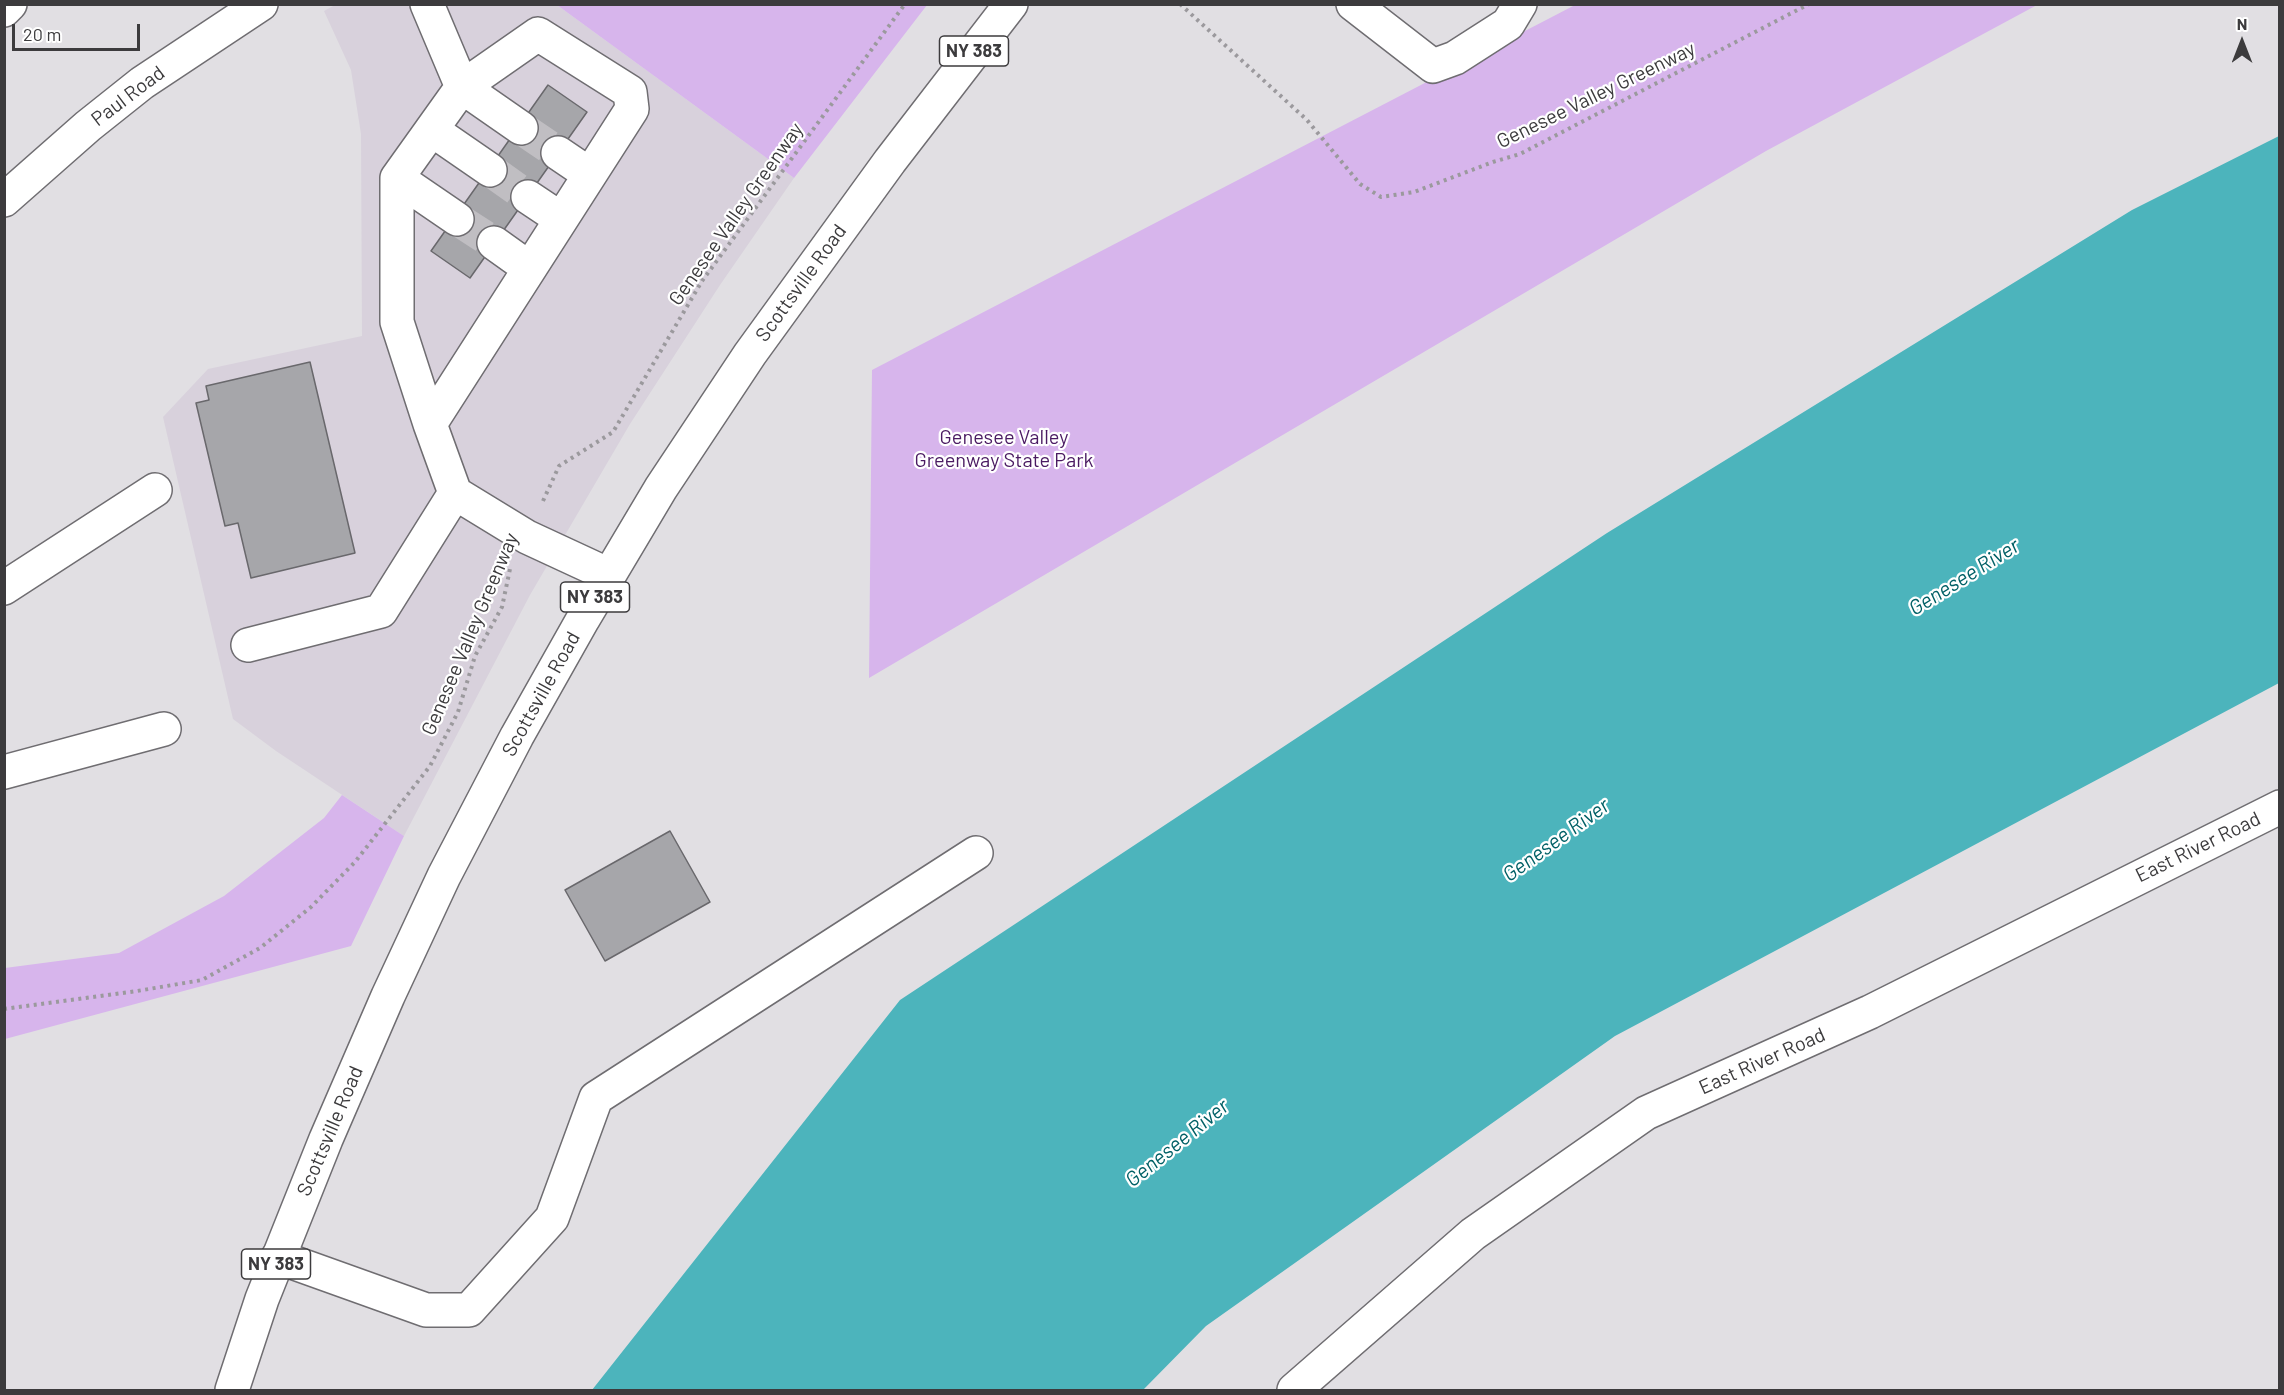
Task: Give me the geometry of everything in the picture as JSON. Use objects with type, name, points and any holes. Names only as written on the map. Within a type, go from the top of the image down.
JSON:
[{"type":"main road","points":[[4,10],[10,4]]},
{"type":"main road","name":"Paul Road","points":[[4,200],[88,126],[142,83],[261,4]]},
{"type":"main road","points":[[427,4],[462,87],[521,128]]},
{"type":"main road","name":"Scottsville Road","points":[[232,1390],[278,1257],[387,996],[444,876],[542,692],[661,488],[750,354],[890,161],[1011,4]]},
{"type":"main road","points":[[1353,4],[1433,66],[1455,58],[1508,24],[1520,4]]},
{"type":"main road","points":[[430,424],[632,109],[630,92],[538,34],[462,87],[397,178],[397,321],[430,424],[455,493],[527,537],[609,575]]},
{"type":"main road","points":[[432,130],[490,170]]},
{"type":"main road","points":[[558,153],[589,174]]},
{"type":"main road","points":[[397,178],[457,219]]},
{"type":"main road","points":[[528,197],[561,219]]},
{"type":"main road","points":[[494,243],[529,268]]},
{"type":"main road","points":[[4,588],[155,490]]},
{"type":"main road","points":[[248,645],[381,611],[455,493]]},
{"type":"main road","points":[[4,772],[164,729]]},
{"type":"main road","name":"East River Road","points":[[1294,1390],[1473,1234],[1646,1113],[1870,1012],[2280,807]]},
{"type":"main road","points":[[278,1257],[426,1310],[469,1310],[552,1218],[596,1098],[976,853]]},
{"type":"path","name":"Genesee Valley Greenway","points":[[4,1009],[202,980],[260,948],[311,907],[355,862],[434,757],[458,712],[475,656],[502,607],[507,574],[527,537],[559,466],[613,432],[702,281],[905,4]]},
{"type":"path","name":"Genesee Valley Greenway","points":[[1180,4],[1307,120],[1360,184],[1381,197],[1414,192],[1520,154],[1809,4]]},
{"type":"shaded area","points":[[335,5],[557,5],[794,178],[720,285],[630,424],[530,595],[404,836],[276,751],[233,719],[163,417],[208,369],[362,336],[361,134],[351,70],[324,11]]},
{"type":"green space","points":[[557,5],[927,5],[794,178]]},
{"type":"green space","name":"Genesee Valley Greenway State Park","points":[[1575,5],[2037,5],[1766,151],[869,678],[872,370]]},
{"type":"green space","points":[[342,795],[404,836],[351,946],[5,1039],[5,968],[119,953],[224,896],[324,818]]},
{"type":"water","name":"Genesee River","points":[[2279,136],[2279,683],[1615,1036],[1206,1326],[1143,1390],[592,1390],[900,1000],[1607,533],[2132,210]]},
{"type":"building","points":[[548,85],[587,112],[470,278],[431,251]]},
{"type":"building","points":[[310,362],[355,553],[251,578],[238,523],[225,526],[196,403],[209,400],[206,386]]},
{"type":"building","points":[[670,831],[710,902],[605,961],[565,890]]},
{"type":"tunnel","points":[[521,128],[558,153]]},
{"type":"tunnel","points":[[490,170],[528,197]]},
{"type":"tunnel","points":[[457,219],[494,243]]}]
